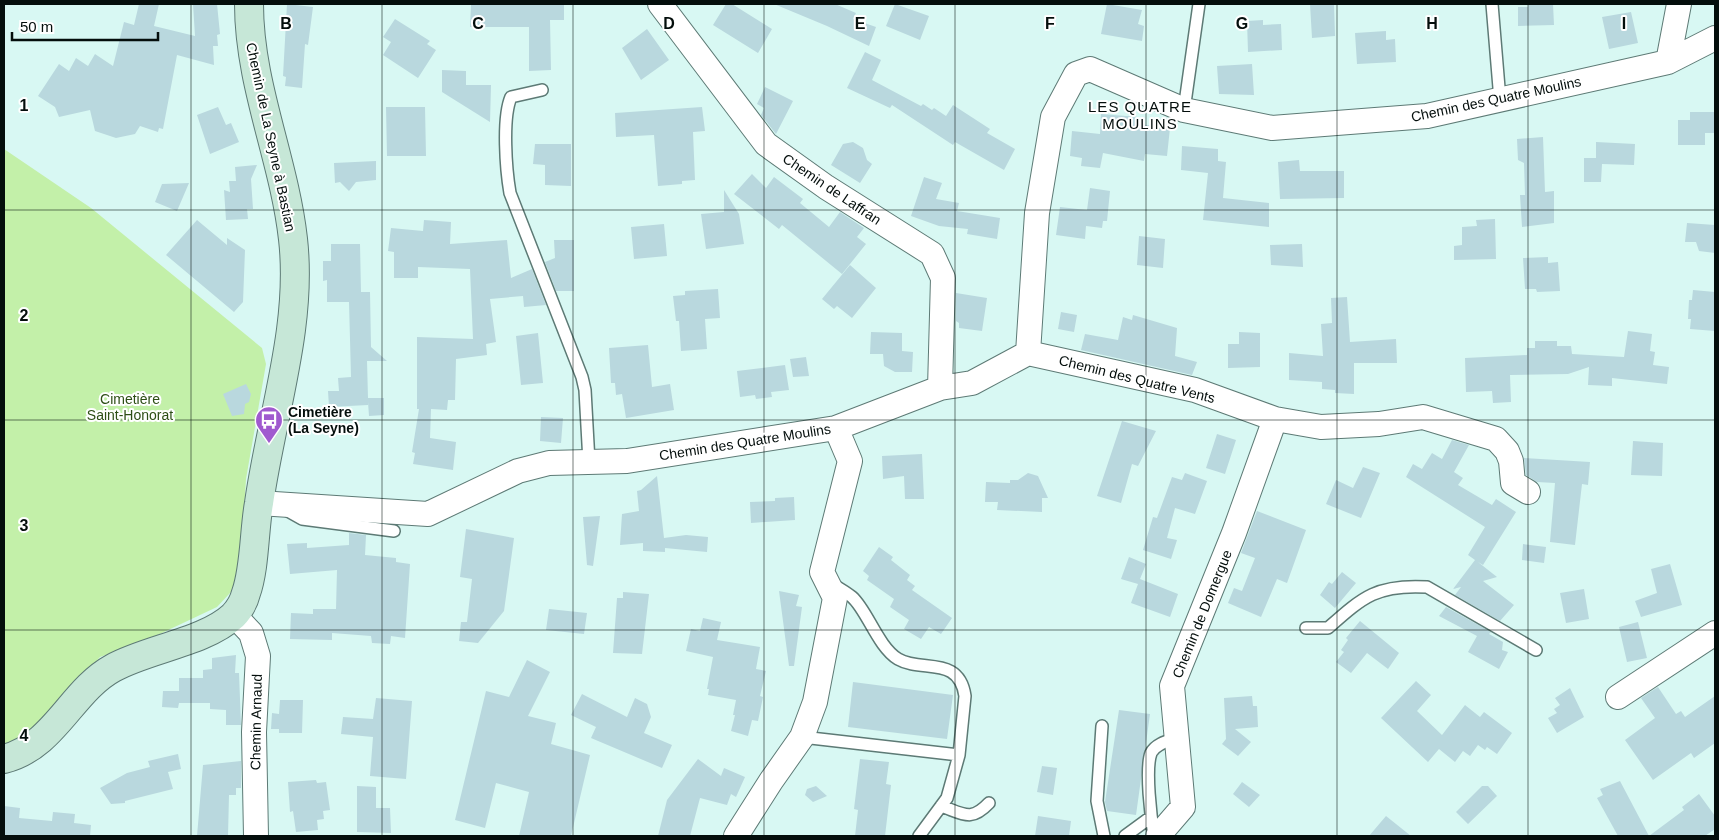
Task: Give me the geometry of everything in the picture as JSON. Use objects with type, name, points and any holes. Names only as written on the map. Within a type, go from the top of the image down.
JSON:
[{"type":"street","name":"Chemin de La Seyne à Bastian","points":[[234,615],[241,606],[247,590],[269,504],[290,331],[295,267],[289,211],[250,44],[249,4]]},
{"type":"street","name":"Chemin de Laffran","points":[[660,4],[766,144],[826,188],[932,254],[943,278],[940,388]]},
{"type":"street","points":[[1668,62],[1679,4]]},
{"type":"street","name":"Chemin des Quatre Moulins","points":[[269,504],[428,514],[518,471],[548,463],[627,461],[836,428],[940,388],[972,383],[1028,353],[1037,213],[1053,117],[1076,74],[1090,70],[1184,110],[1272,128],[1427,116],[1668,62],[1715,38]]},
{"type":"street","name":"Chemin des Quatre Vents","points":[[1028,353],[1196,390],[1275,419],[1321,427],[1378,424],[1423,417],[1496,439],[1507,451],[1511,461],[1513,483],[1528,492]]},
{"type":"street","name":"Chemin de Domergue","points":[[1154,830],[1183,807],[1172,686],[1234,532],[1275,419]]},
{"type":"street","points":[[736,836],[771,781],[802,738],[815,702],[835,598],[822,572],[850,461],[836,428]]},
{"type":"street","points":[[4,759],[22,754],[36,744],[95,682],[112,668],[207,631],[234,615]]},
{"type":"street","name":"Chemin Arnaud","points":[[234,615],[251,634],[258,656],[254,732],[256,836]]},
{"type":"street","points":[[1618,697],[1715,633]]},
{"type":"lane","points":[[1184,110],[1199,4]]},
{"type":"lane","points":[[1492,4],[1500,100]]},
{"type":"lane","points":[[542,90],[511,97],[508,114],[506,171],[510,193],[582,377],[585,390],[589,462]]},
{"type":"lane","points":[[269,504],[302,519],[394,531]]},
{"type":"lane","points":[[827,581],[853,597],[876,634],[898,659],[944,668],[952,672],[962,682],[966,696],[958,755],[947,798],[919,836]]},
{"type":"lane","points":[[1306,628],[1328,628],[1363,598],[1385,590],[1407,586],[1427,587],[1536,650]]},
{"type":"lane","points":[[1102,726],[1098,801],[1104,836]]},
{"type":"lane","points":[[1125,836],[1154,830],[1151,754],[1155,747],[1178,737]]},
{"type":"lane","points":[[802,738],[958,755]]},
{"type":"lane","points":[[941,806],[971,816],[979,814],[990,803]]},
{"type":"green space","name":"Cimetière Saint-Honorat","points":[[4,149],[91,208],[262,348],[266,364],[246,479],[241,565],[231,592],[217,607],[147,640],[100,657],[28,740],[4,748]]},
{"type":"building","points":[[139,4],[159,4],[154,26],[195,36],[193,4],[217,4],[220,34],[217,35],[218,46],[213,46],[214,65],[177,55],[163,129],[159,128],[158,132],[140,126],[135,134],[116,138],[95,131],[90,110],[59,117],[55,107],[38,96],[59,64],[69,71],[76,58],[88,66],[95,54],[113,66],[124,22],[134,25]]},
{"type":"building","points":[[287,4],[313,7],[308,45],[305,44],[302,88],[285,86],[286,77],[283,76]]},
{"type":"building","points":[[564,4],[564,20],[550,20],[551,70],[529,71],[529,27],[470,27],[471,5]]},
{"type":"building","points":[[726,4],[732,4],[772,29],[758,53],[713,25]]},
{"type":"building","points":[[774,4],[835,4],[856,13],[853,19],[876,27],[869,46]]},
{"type":"building","points":[[895,4],[929,16],[920,40],[886,26]]},
{"type":"building","points":[[1107,4],[1142,10],[1138,24],[1144,26],[1142,41],[1101,34]]},
{"type":"building","points":[[1310,4],[1334,4],[1335,36],[1312,38]]},
{"type":"building","points":[[1528,4],[1553,4],[1554,25],[1518,26],[1518,7],[1528,7]]},
{"type":"building","points":[[1631,12],[1638,43],[1609,49],[1602,17]]},
{"type":"building","points":[[395,19],[430,41],[427,44],[436,50],[418,78],[383,55],[391,42],[383,37]]},
{"type":"building","points":[[1263,20],[1263,25],[1281,24],[1282,50],[1248,52],[1247,21]]},
{"type":"building","points":[[647,29],[669,60],[641,80],[622,48]]},
{"type":"building","points":[[1386,31],[1386,40],[1395,39],[1396,62],[1357,64],[1355,33]]},
{"type":"building","points":[[865,52],[881,60],[872,80],[921,106],[923,104],[932,110],[934,108],[946,116],[953,105],[990,129],[987,133],[1015,149],[1004,170],[955,142],[953,145],[892,105],[890,108],[847,88]]},
{"type":"building","points":[[1252,64],[1254,95],[1219,94],[1217,66]]},
{"type":"building","points":[[442,70],[466,71],[466,85],[491,85],[490,122],[442,92]]},
{"type":"building","points":[[765,87],[793,101],[776,134],[761,115],[764,108],[757,104]]},
{"type":"building","points":[[218,107],[226,125],[231,123],[239,142],[210,154],[197,115]]},
{"type":"building","points":[[386,107],[425,107],[426,156],[387,156]]},
{"type":"building","points":[[702,107],[705,131],[693,132],[695,180],[682,181],[682,184],[658,186],[654,135],[616,137],[615,113]]},
{"type":"building","points":[[1690,112],[1715,112],[1715,133],[1705,133],[1705,145],[1678,145],[1678,120],[1690,120]]},
{"type":"building","points":[[1101,114],[1139,117],[1138,124],[1170,128],[1167,156],[1145,154],[1144,161],[1103,153],[1100,168],[1081,166],[1082,158],[1070,156],[1072,131],[1100,134]]},
{"type":"building","points":[[1543,137],[1545,192],[1554,191],[1554,223],[1522,227],[1520,195],[1525,195],[1524,163],[1518,160],[1517,139]]},
{"type":"building","points":[[853,142],[863,148],[867,160],[872,164],[860,183],[831,165],[843,144]]},
{"type":"building","points":[[1596,142],[1635,144],[1634,165],[1602,164],[1601,182],[1584,182],[1584,158],[1596,158]]},
{"type":"building","points":[[535,144],[571,144],[571,186],[545,185],[545,165],[533,164]]},
{"type":"building","points":[[1182,146],[1218,149],[1218,161],[1226,162],[1223,198],[1269,203],[1269,227],[1203,220],[1208,173],[1181,170]]},
{"type":"building","points":[[1299,160],[1300,171],[1344,171],[1344,198],[1280,199],[1278,162]]},
{"type":"building","points":[[376,161],[376,180],[356,182],[349,191],[340,182],[335,183],[334,163]]},
{"type":"building","points":[[257,165],[251,179],[253,209],[247,209],[248,219],[226,220],[224,190],[230,192],[229,181],[236,181],[235,167]]},
{"type":"building","points":[[752,174],[766,188],[774,177],[803,199],[800,203],[829,227],[840,212],[864,228],[857,237],[866,244],[842,274],[782,225],[779,229],[734,194]]},
{"type":"building","points":[[924,177],[942,183],[936,199],[959,203],[957,211],[1000,218],[997,239],[967,234],[968,229],[939,226],[911,216]]},
{"type":"building","points":[[189,183],[177,211],[155,202],[162,184]]},
{"type":"building","points":[[1090,188],[1110,191],[1107,221],[1103,221],[1102,228],[1086,226],[1085,239],[1056,235],[1060,207],[1087,210]]},
{"type":"building","points":[[724,190],[739,214],[744,244],[706,249],[701,214],[724,212]]},
{"type":"building","points":[[1495,219],[1496,259],[1454,260],[1454,246],[1462,245],[1462,227],[1477,226],[1476,220]]},
{"type":"building","points":[[197,220],[227,245],[227,238],[245,250],[243,302],[234,312],[166,255]]},
{"type":"building","points":[[424,220],[451,222],[450,244],[507,240],[511,278],[532,269],[546,305],[524,307],[523,296],[490,299],[496,342],[486,344],[487,355],[456,359],[455,400],[448,400],[447,410],[431,409],[430,438],[456,442],[453,470],[413,464],[415,453],[412,452],[419,409],[417,409],[417,337],[473,339],[470,269],[418,267],[418,278],[394,278],[394,252],[388,251],[391,228],[423,231]]},
{"type":"building","points":[[1687,223],[1715,225],[1715,253],[1699,251],[1696,242],[1685,242]]},
{"type":"building","points":[[664,224],[667,256],[634,259],[631,227]]},
{"type":"building","points":[[1139,236],[1165,239],[1163,268],[1137,265]]},
{"type":"building","points":[[554,240],[574,240],[574,291],[556,291],[545,262],[555,258]]},
{"type":"building","points":[[331,244],[360,244],[361,292],[370,292],[371,347],[387,361],[367,361],[368,398],[384,398],[384,415],[369,416],[368,402],[368,405],[329,407],[328,391],[339,391],[338,378],[351,377],[349,302],[327,302],[327,280],[323,281],[323,261],[331,261]]},
{"type":"building","points":[[1302,244],[1303,267],[1271,265],[1270,245]]},
{"type":"building","points":[[1548,257],[1548,263],[1558,262],[1560,291],[1537,292],[1536,289],[1525,289],[1523,258]]},
{"type":"building","points":[[850,265],[876,288],[852,318],[837,306],[834,309],[822,299]]},
{"type":"building","points":[[718,289],[720,318],[705,319],[707,349],[681,351],[679,321],[676,321],[673,296],[685,295],[685,291]]},
{"type":"building","points":[[1693,290],[1715,292],[1715,331],[1690,329],[1691,319],[1688,319],[1689,300],[1692,300]]},
{"type":"building","points":[[956,293],[987,298],[982,331],[959,328],[959,323],[956,321]]},
{"type":"building","points":[[1347,297],[1350,342],[1396,339],[1397,363],[1354,363],[1354,394],[1335,393],[1335,390],[1322,389],[1322,382],[1289,380],[1289,353],[1323,356],[1321,324],[1332,323],[1331,298]]},
{"type":"building","points":[[1061,312],[1077,315],[1074,332],[1058,329]]},
{"type":"building","points":[[1133,315],[1177,328],[1175,356],[1197,362],[1192,375],[1081,350],[1085,334],[1118,340],[1123,317],[1132,320]]},
{"type":"building","points":[[1628,331],[1652,334],[1650,351],[1655,352],[1653,365],[1669,367],[1667,384],[1612,378],[1612,386],[1588,385],[1589,367],[1568,374],[1510,375],[1511,402],[1493,403],[1492,391],[1466,392],[1465,358],[1527,355],[1527,348],[1535,348],[1535,341],[1557,341],[1557,346],[1571,346],[1572,354],[1624,357]]},
{"type":"building","points":[[871,332],[902,333],[902,351],[913,352],[912,372],[895,372],[884,366],[883,354],[870,354]]},
{"type":"building","points":[[1239,332],[1260,333],[1260,367],[1228,368],[1228,344],[1239,344]]},
{"type":"building","points":[[538,333],[543,383],[521,385],[516,336]]},
{"type":"building","points":[[648,345],[652,387],[670,384],[674,410],[626,418],[622,394],[616,395],[615,383],[611,383],[609,348]]},
{"type":"building","points":[[806,357],[809,376],[793,377],[790,359]]},
{"type":"building","points":[[785,365],[789,390],[771,392],[772,397],[756,399],[755,395],[740,397],[737,371]]},
{"type":"building","points":[[246,384],[251,394],[249,402],[245,404],[244,414],[232,416],[223,394]]},
{"type":"building","points":[[541,417],[563,418],[561,443],[540,441]]},
{"type":"building","points":[[1122,421],[1156,431],[1138,466],[1132,464],[1121,503],[1097,496]]},
{"type":"building","points":[[1217,434],[1236,440],[1225,474],[1206,468]]},
{"type":"building","points":[[1452,440],[1469,445],[1454,472],[1463,478],[1458,485],[1492,505],[1496,499],[1516,512],[1483,565],[1478,562],[1497,577],[1483,581],[1514,605],[1500,621],[1455,595],[1461,587],[1453,589],[1475,560],[1468,555],[1485,527],[1406,477],[1413,464],[1422,469],[1432,453],[1442,459]]},
{"type":"building","points":[[1633,441],[1663,443],[1662,476],[1631,475]]},
{"type":"building","points":[[922,454],[924,499],[905,499],[904,476],[883,479],[882,456]]},
{"type":"building","points":[[1524,458],[1590,462],[1588,485],[1582,484],[1575,545],[1550,542],[1555,483],[1537,482],[1526,475]]},
{"type":"building","points":[[1363,467],[1380,473],[1361,518],[1326,504],[1336,480],[1353,488]]},
{"type":"building","points":[[1028,473],[1038,476],[1048,498],[1042,498],[1042,512],[997,510],[998,502],[985,502],[986,482],[1010,483],[1010,480],[1018,480]]},
{"type":"building","points":[[1185,473],[1207,481],[1195,514],[1175,508],[1167,538],[1177,540],[1171,559],[1143,550],[1153,517],[1157,518],[1172,477],[1182,480]]},
{"type":"building","points":[[657,476],[664,538],[686,535],[708,537],[707,552],[665,548],[665,552],[643,551],[643,543],[620,545],[622,514],[639,511],[637,491],[641,490]]},
{"type":"building","points":[[794,497],[795,520],[751,523],[750,502],[775,501],[775,498]]},
{"type":"building","points":[[1257,511],[1306,530],[1287,583],[1277,579],[1261,617],[1228,603],[1234,588],[1242,591],[1255,558],[1241,553]]},
{"type":"building","points":[[600,516],[593,566],[587,565],[583,517]]},
{"type":"building","points":[[466,529],[514,538],[504,611],[478,643],[459,641],[461,622],[467,622],[472,579],[460,577]]},
{"type":"building","points":[[349,533],[366,535],[365,555],[396,558],[396,562],[410,564],[405,638],[391,636],[390,644],[372,643],[371,636],[332,633],[332,640],[290,639],[291,613],[313,614],[313,609],[336,609],[337,570],[290,574],[287,544],[307,543],[307,548],[349,545]]},
{"type":"building","points":[[1523,544],[1546,547],[1544,563],[1522,560]]},
{"type":"building","points":[[879,547],[893,557],[891,560],[910,575],[907,580],[915,586],[912,590],[952,618],[941,634],[929,627],[921,639],[904,629],[909,620],[890,607],[894,599],[867,580],[869,576],[863,571]]},
{"type":"building","points":[[1129,557],[1146,564],[1140,579],[1178,594],[1170,617],[1131,603],[1138,584],[1121,579]]},
{"type":"building","points":[[1670,564],[1682,605],[1641,617],[1635,601],[1657,593],[1651,569]]},
{"type":"building","points":[[1342,572],[1356,583],[1335,608],[1320,595],[1329,582],[1332,584]]},
{"type":"building","points":[[1584,589],[1589,619],[1566,623],[1560,593]]},
{"type":"building","points":[[779,591],[799,595],[796,606],[802,607],[794,666],[789,666]]},
{"type":"building","points":[[623,592],[649,594],[642,654],[613,653],[617,598],[623,598]]},
{"type":"building","points":[[1446,607],[1491,632],[1489,634],[1503,642],[1502,650],[1508,652],[1499,669],[1468,652],[1477,636],[1439,616]]},
{"type":"building","points":[[549,609],[587,613],[584,634],[546,630]]},
{"type":"building","points":[[703,618],[721,622],[717,640],[760,647],[756,669],[766,671],[760,696],[763,697],[758,721],[752,720],[748,736],[731,731],[736,700],[708,695],[709,689],[707,689],[713,657],[686,651],[691,629],[700,631]]},
{"type":"building","points":[[1360,621],[1399,653],[1388,669],[1367,653],[1351,673],[1336,662],[1344,652],[1341,650],[1348,640],[1346,638]]},
{"type":"building","points":[[1638,622],[1647,658],[1627,662],[1619,627]]},
{"type":"building","points":[[236,655],[235,673],[239,673],[241,725],[226,725],[226,710],[210,709],[210,703],[179,703],[178,708],[162,707],[163,691],[179,691],[179,678],[203,678],[203,670],[212,669],[212,658]]},
{"type":"building","points":[[527,660],[550,672],[528,716],[556,723],[551,744],[590,755],[571,836],[519,836],[529,792],[496,783],[485,828],[455,820],[486,691],[509,697]]},
{"type":"building","points":[[1416,681],[1431,695],[1417,711],[1442,735],[1465,705],[1480,717],[1484,712],[1512,733],[1497,754],[1487,747],[1485,750],[1478,745],[1470,756],[1463,751],[1455,762],[1439,749],[1428,762],[1381,718]]},
{"type":"building","points":[[853,682],[953,695],[947,739],[848,727]]},
{"type":"building","points":[[1658,687],[1676,714],[1681,711],[1685,717],[1715,696],[1715,743],[1694,758],[1691,753],[1653,780],[1625,740],[1655,718],[1641,698]]},
{"type":"building","points":[[1570,688],[1584,717],[1557,733],[1548,718],[1557,713],[1554,709],[1560,705],[1555,698]]},
{"type":"building","points":[[582,694],[627,717],[635,698],[647,704],[651,717],[644,733],[672,745],[662,768],[591,738],[596,727],[571,715]]},
{"type":"building","points":[[1252,696],[1253,706],[1257,706],[1258,727],[1235,729],[1251,742],[1238,756],[1222,744],[1226,739],[1224,698]]},
{"type":"building","points":[[376,698],[412,701],[406,779],[370,776],[373,737],[341,734],[343,717],[373,719]]},
{"type":"building","points":[[280,700],[303,700],[302,733],[279,733],[279,729],[271,729],[272,713],[279,714]]},
{"type":"building","points":[[1119,710],[1150,714],[1136,815],[1107,811],[1105,802]]},
{"type":"building","points":[[178,754],[181,769],[168,772],[173,789],[125,801],[125,803],[111,804],[100,788],[127,773],[150,767],[148,761]]},
{"type":"building","points":[[698,759],[721,776],[724,768],[745,777],[736,797],[731,794],[727,805],[700,798],[690,836],[658,836],[667,800]]},
{"type":"building","points":[[860,759],[889,762],[886,784],[891,785],[885,836],[855,836],[858,810],[854,809]]},
{"type":"building","points":[[241,761],[241,788],[236,788],[236,795],[229,795],[228,836],[197,836],[203,765]]},
{"type":"building","points":[[1042,766],[1057,768],[1053,795],[1037,792]]},
{"type":"building","points":[[316,780],[317,783],[326,782],[330,810],[323,811],[324,819],[317,820],[318,830],[296,832],[293,811],[290,812],[288,782]]},
{"type":"building","points":[[1620,781],[1649,836],[1618,836],[1597,798],[1603,795],[1600,789]]},
{"type":"building","points":[[1242,782],[1260,795],[1249,807],[1233,794]]},
{"type":"building","points":[[357,786],[376,787],[376,808],[390,808],[391,833],[357,832]]},
{"type":"building","points":[[816,786],[827,796],[813,802],[805,795],[807,789]]},
{"type":"building","points":[[1482,786],[1488,786],[1497,796],[1468,824],[1456,812]]},
{"type":"building","points":[[1699,794],[1715,816],[1715,829],[1705,836],[1649,836],[1684,810],[1682,807]]},
{"type":"building","points":[[4,806],[20,808],[19,818],[52,821],[53,812],[75,814],[74,823],[91,825],[90,836],[4,836]]},
{"type":"building","points":[[1038,816],[1071,821],[1069,836],[1035,836]]},
{"type":"building","points":[[1386,816],[1411,836],[1369,836]]},
{"type":"place","name":"Cimetière (La Seyne)","points":[[269,444]]},
{"type":"district","name":"LES QUATRE MOULINS","points":[[1140,114]]}]
